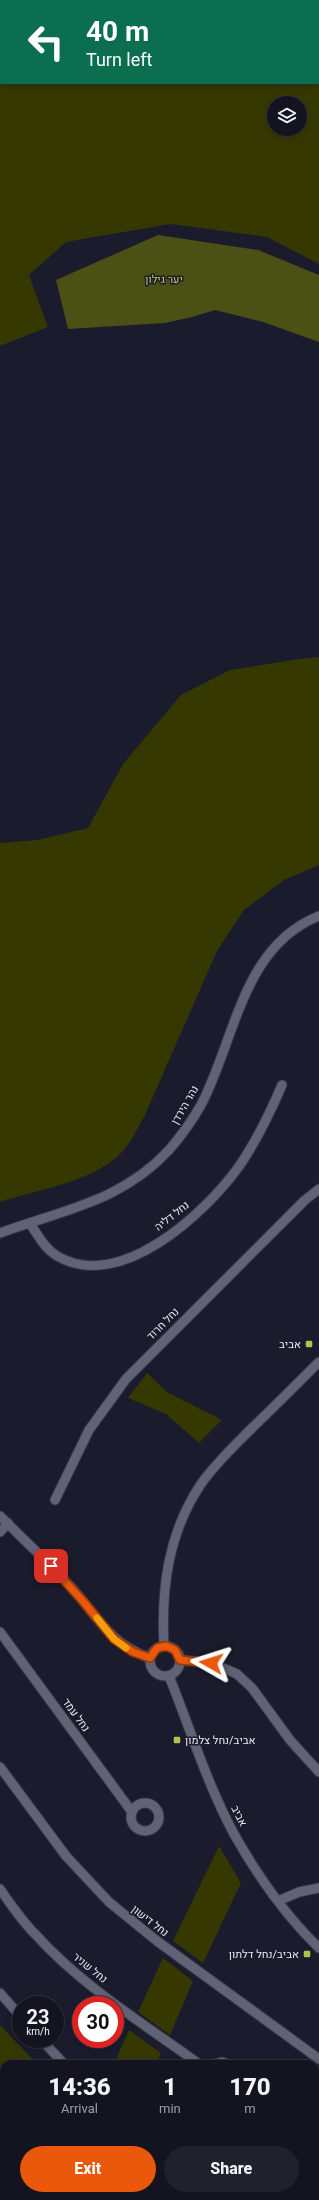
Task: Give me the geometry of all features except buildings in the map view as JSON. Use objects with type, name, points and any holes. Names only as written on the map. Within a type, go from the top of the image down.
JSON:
[{"type":"street","name":"נהר הירדן","points":[[0,1233],[83,1206],[107,1195],[145,1172],[169,1150],[186,1130],[201,1105],[249,987],[263,962],[276,945],[291,931],[319,916]]},
{"type":"street","name":"נחל דליה","points":[[30,1224],[47,1248],[66,1260],[98,1266],[118,1263],[132,1258],[175,1231],[226,1184],[255,1140],[282,1084]]},
{"type":"street","name":"נחל חרוד","points":[[55,1500],[89,1430],[126,1379],[294,1211],[319,1190]]},
{"type":"street","points":[[164,1646],[164,1589],[167,1568],[175,1535],[186,1509],[201,1484],[220,1460],[319,1362]]},
{"type":"street","points":[[0,1516],[70,1586],[114,1639],[133,1652],[150,1658]]},
{"type":"street","points":[[0,1532],[8,1523]]},
{"type":"street","name":"נחל עמד","points":[[0,1632],[132,1812]]},
{"type":"street","points":[[164,1646],[175,1650],[180,1660],[178,1669],[169,1676],[162,1676],[155,1673],[151,1668],[150,1658],[155,1650],[164,1646]]},
{"type":"street","points":[[180,1660],[211,1663],[237,1674],[252,1688],[290,1740],[319,1772]]},
{"type":"street","name":"אביב","points":[[169,1676],[220,1804],[234,1833],[250,1861],[278,1901],[319,1948]]},
{"type":"street","name":"נחל דישון","points":[[0,1767],[71,1862],[109,1902],[156,1941],[319,2059]]},
{"type":"street","points":[[278,1901],[299,1892],[319,1888]]},
{"type":"street","name":"נחל שניר","points":[[0,1889],[27,1925],[68,1967],[194,2060]]},
{"type":"street","points":[[0,1993],[12,2007]]},
{"type":"street","points":[[49,2048],[60,2060]]},
{"type":"shaded area","points":[[0,84],[319,84],[319,264],[267,237],[170,224],[66,242],[29,275],[48,327],[0,346]]},
{"type":"shaded area","points":[[319,657],[319,865],[284,880],[244,910],[217,951],[145,1115],[133,1137],[122,1152],[105,1165],[77,1179],[0,1202],[0,843],[37,840],[88,828],[123,764],[181,695],[230,670]]},
{"type":"shaded area","points":[[147,1373],[167,1392],[222,1420],[199,1443],[166,1414],[128,1398]]},
{"type":"shaded area","points":[[219,1846],[241,1883],[203,1963],[173,1941]]},
{"type":"shaded area","points":[[163,1958],[193,1981],[170,2035],[138,2012]]},
{"type":"shaded area","points":[[0,2025],[12,2038],[12,2048],[22,2048],[33,2060],[0,2060]]},
{"type":"shaded area","points":[[129,2030],[161,2053],[158,2060],[116,2060],[121,2048],[124,2048],[124,2041]]},
{"type":"green space","name":"יער גילון","points":[[158,235],[258,250],[319,275],[319,342],[263,322],[215,310],[165,323],[68,329],[56,280]]},
{"type":"slow traffic","points":[[97,1618],[114,1639],[126,1648]]},
{"type":"place","name":"אביב","points":[[309,1344]]},
{"type":"place","name":"אביב/נחל צלמון","points":[[177,1740]]},
{"type":"place","name":"אביב/נחל דלתון","points":[[307,1954]]},
{"type":"route","points":[[51,1566],[70,1586],[114,1639],[126,1649],[150,1658],[157,1648],[166,1646],[171,1647],[178,1653],[180,1660],[211,1663]]}]
